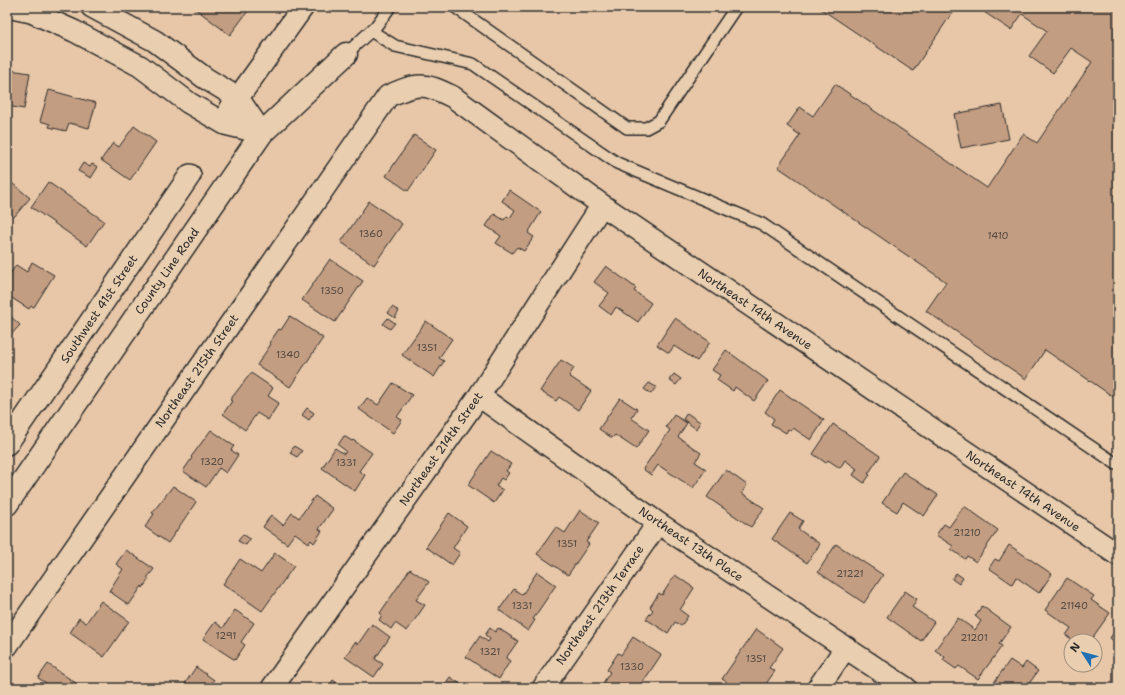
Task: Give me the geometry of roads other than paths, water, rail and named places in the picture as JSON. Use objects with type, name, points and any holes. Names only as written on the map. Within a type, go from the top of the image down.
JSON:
[{"type":"street","points":[[92,7],[155,41],[205,78],[238,98],[262,133]]},
{"type":"street","points":[[221,122],[303,7]]},
{"type":"street","points":[[7,8],[31,12],[74,31],[140,66],[189,103],[221,122],[262,133]]},
{"type":"street","name":"County Line Road","points":[[7,504],[262,133],[346,54]]},
{"type":"street","name":"Northeast 14th Avenue","points":[[388,96],[412,85],[432,86],[453,97],[602,205],[1118,555]]},
{"type":"street","name":"Northeast 215th Street","points":[[7,646],[388,96]]},
{"type":"street","name":"Southwest 41st Street","points":[[7,444],[190,175]]},
{"type":"street","name":"Northeast 214th Street","points":[[272,688],[479,396],[602,205]]},
{"type":"street","name":"Northeast 13th Place","points":[[479,396],[658,523],[906,688]]},
{"type":"street","name":"Northeast 213th Terrace","points":[[543,688],[658,523]]},
{"type":"street","points":[[818,688],[846,647]]},
{"type":"lane","points":[[346,54],[371,31],[390,7]]},
{"type":"lane","points":[[455,7],[627,128],[646,128],[659,121],[736,7]]},
{"type":"lane","points":[[371,31],[395,46],[473,64],[616,163],[762,224],[1118,465]]}]
